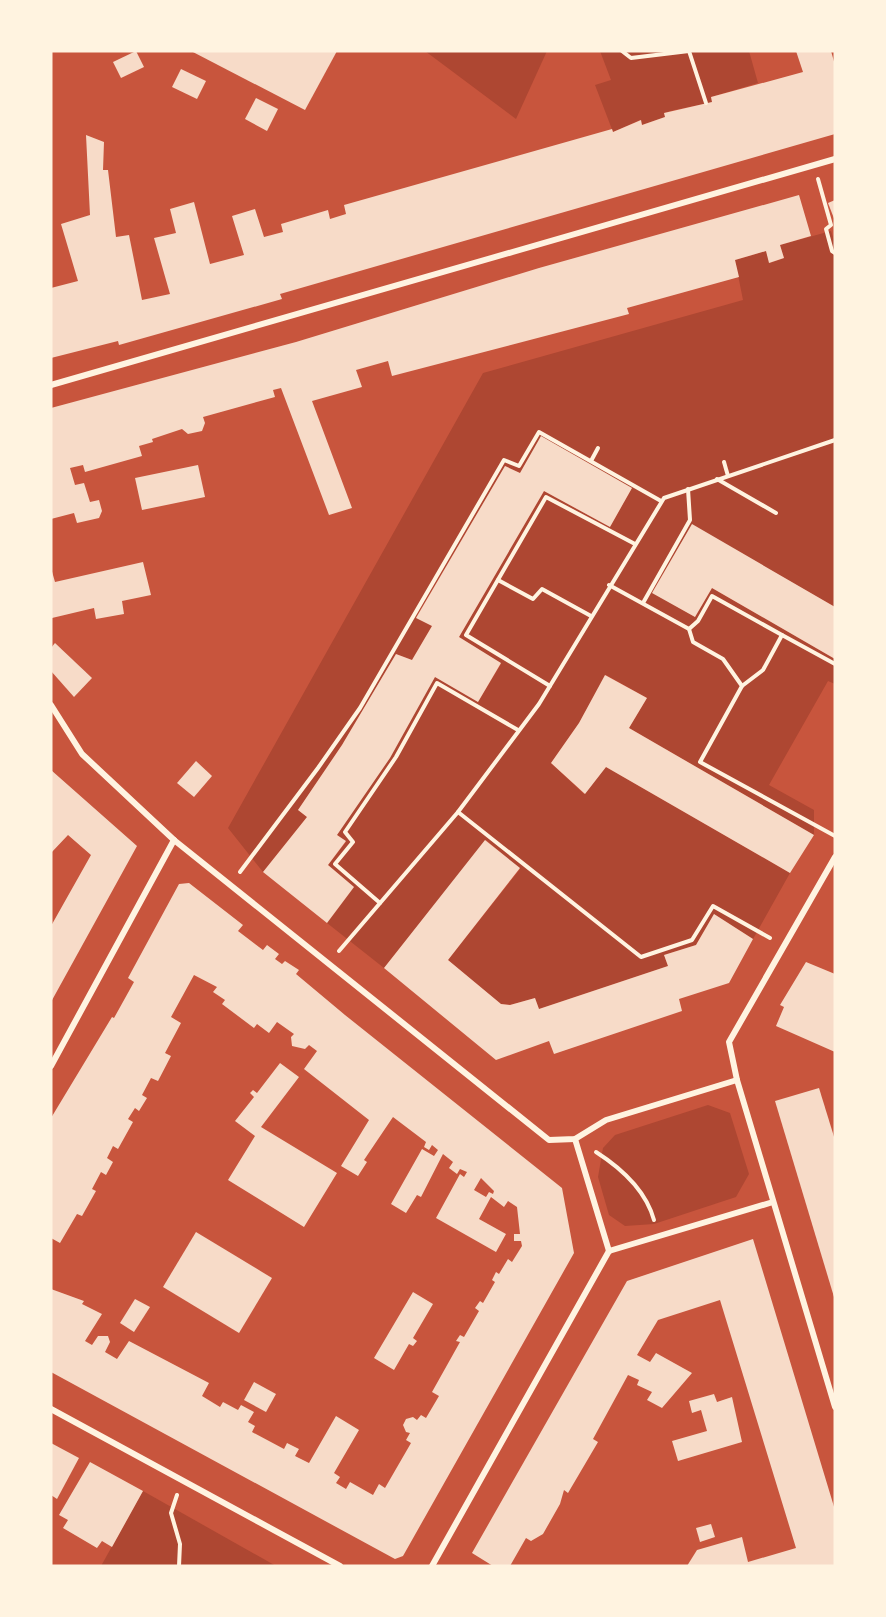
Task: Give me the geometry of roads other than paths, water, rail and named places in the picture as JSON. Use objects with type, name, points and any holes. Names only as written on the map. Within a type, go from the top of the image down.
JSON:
[{"type":"street","points":[[51,384],[835,159]]},
{"type":"street","points":[[51,705],[82,754],[174,840],[549,1140],[575,1139],[606,1120],[737,1080]]},
{"type":"street","points":[[51,1065],[174,840]]},
{"type":"street","points":[[835,857],[729,1042],[737,1080],[835,1407]]},
{"type":"street","points":[[575,1139],[609,1251]]},
{"type":"street","points":[[432,1566],[609,1251],[773,1202]]},
{"type":"street","points":[[51,1409],[340,1566]]}]
